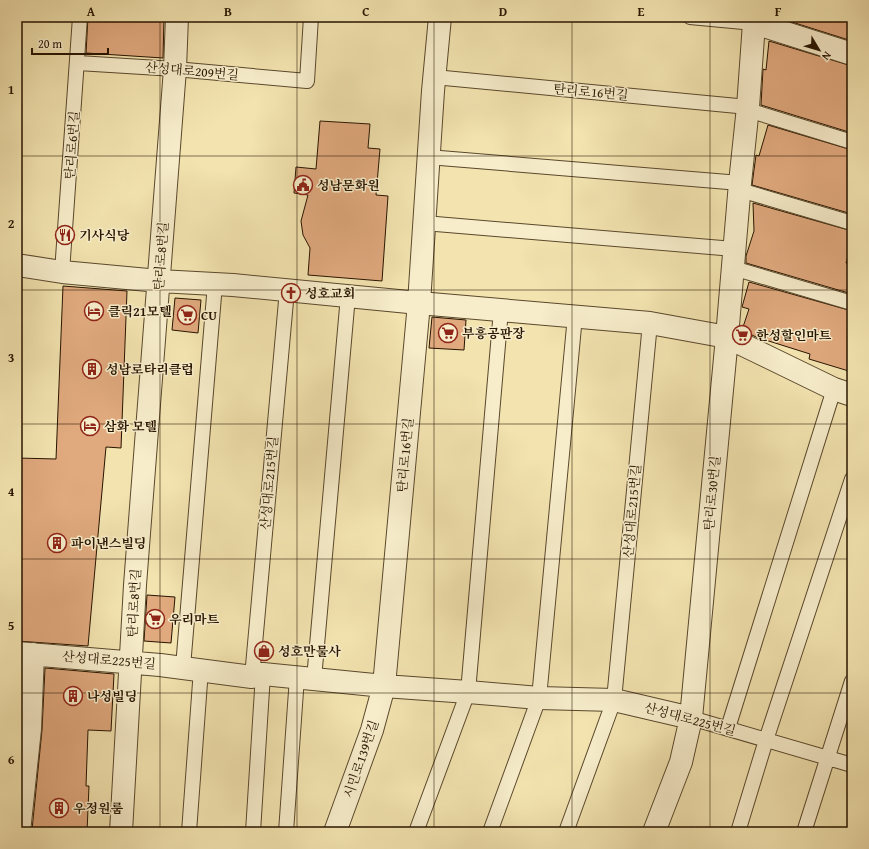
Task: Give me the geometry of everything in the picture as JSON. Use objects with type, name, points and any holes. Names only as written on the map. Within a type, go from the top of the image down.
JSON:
[{"type":"street","name":"탄리로8번길","points":[[121,832],[135,585],[176,69],[177,17]]},
{"type":"street","name":"탄리로16번길","points":[[384,686],[419,303],[428,156],[440,17]]},
{"type":"street","points":[[754,20],[852,54]]},
{"type":"street","name":"탄리로30번길","points":[[654,832],[681,762],[691,718],[748,109],[754,20]]},
{"type":"street","points":[[17,265],[62,272],[159,281],[287,290],[650,323],[727,337],[843,392]]},
{"type":"street","points":[[19,832],[30,730],[25,653]]},
{"type":"street","name":"산성대로225번길","points":[[25,653],[192,668],[258,676],[306,678],[384,686],[538,698],[614,700],[691,718]]},
{"type":"street","name":"시민로139번길","points":[[335,832],[372,730],[384,686]]},
{"type":"lane","name":"탄리로6번길","points":[[62,272],[78,63],[80,17]]},
{"type":"lane","name":"산성대로209번길","points":[[78,63],[176,69],[307,81],[311,17]]},
{"type":"lane","points":[[690,17],[754,20]]},
{"type":"lane","name":"탄리로16번길","points":[[434,77],[748,109]]},
{"type":"lane","points":[[748,109],[852,142]]},
{"type":"lane","points":[[428,156],[740,187],[852,223]]},
{"type":"lane","points":[[424,223],[734,258],[852,303]]},
{"type":"lane","points":[[189,832],[192,668],[214,284]]},
{"type":"lane","name":"산성대로215번길","points":[[258,676],[287,290]]},
{"type":"lane","points":[[286,832],[306,678],[348,296]]},
{"type":"lane","points":[[416,832],[468,692],[501,310]]},
{"type":"lane","points":[[490,832],[538,698],[575,316]]},
{"type":"lane","name":"산성대로215번길","points":[[614,700],[650,323]]},
{"type":"lane","points":[[728,728],[843,392]]},
{"type":"lane","points":[[738,832],[766,740],[852,479]]},
{"type":"lane","points":[[253,832],[258,676]]},
{"type":"lane","points":[[804,832],[852,682]]},
{"type":"lane","points":[[566,832],[614,700]]},
{"type":"lane","name":"산성대로225번길","points":[[691,718],[852,765]]},
{"type":"building","points":[[88,17],[164,17],[163,58],[86,53]]},
{"type":"building","points":[[776,17],[852,17],[852,41]]},
{"type":"building","points":[[769,41],[852,66],[852,133],[761,105],[763,69],[766,70]]},
{"type":"building","points":[[320,121],[370,124],[368,148],[380,149],[376,195],[388,196],[382,281],[308,275],[310,248],[303,235],[301,221],[308,195],[294,193],[296,167],[316,169]]},
{"type":"building","points":[[768,125],[852,150],[852,214],[752,185],[756,155],[759,156]]},
{"type":"building","points":[[753,203],[852,231],[852,243],[846,263],[852,265],[852,294],[746,263],[746,256],[754,231]]},
{"type":"building","points":[[749,282],[852,311],[852,372],[809,359],[810,354],[756,337],[742,330],[749,309],[742,307]]},
{"type":"building","points":[[63,286],[127,291],[121,448],[106,447],[88,646],[17,641],[17,458],[56,459]]},
{"type":"building","name":"CU","points":[[175,298],[201,300],[198,333],[172,330]]},
{"type":"building","name":"부흥공판장","points":[[432,317],[466,320],[464,350],[429,348]]},
{"type":"building","name":"우리마트","points":[[147,595],[175,597],[171,643],[144,641]]},
{"type":"building","points":[[17,666],[20,666],[18,718],[17,718]]},
{"type":"building","points":[[45,668],[114,674],[111,731],[88,730],[86,786],[89,786],[87,832],[32,830],[42,730]]},
{"type":"place","name":"성남문화원","points":[[303,185]]},
{"type":"place","name":"기사식당","points":[[65,235]]},
{"type":"place","name":"성호교회","points":[[291,293]]},
{"type":"place","name":"클릭21모텔","points":[[94,311]]},
{"type":"place","name":"CU","points":[[187,315]]},
{"type":"place","name":"부흥공판장","points":[[448,333]]},
{"type":"place","name":"한성할인마트","points":[[742,335]]},
{"type":"place","name":"성남로타리클럽","points":[[92,369]]},
{"type":"place","name":"삼화 모텔","points":[[90,426]]},
{"type":"place","name":"파이낸스빌딩","points":[[57,543]]},
{"type":"place","name":"우리마트","points":[[155,619]]},
{"type":"place","name":"성호만물사","points":[[264,651]]},
{"type":"place","name":"나성빌딩","points":[[73,696]]},
{"type":"place","name":"우정원룸","points":[[59,808]]}]
